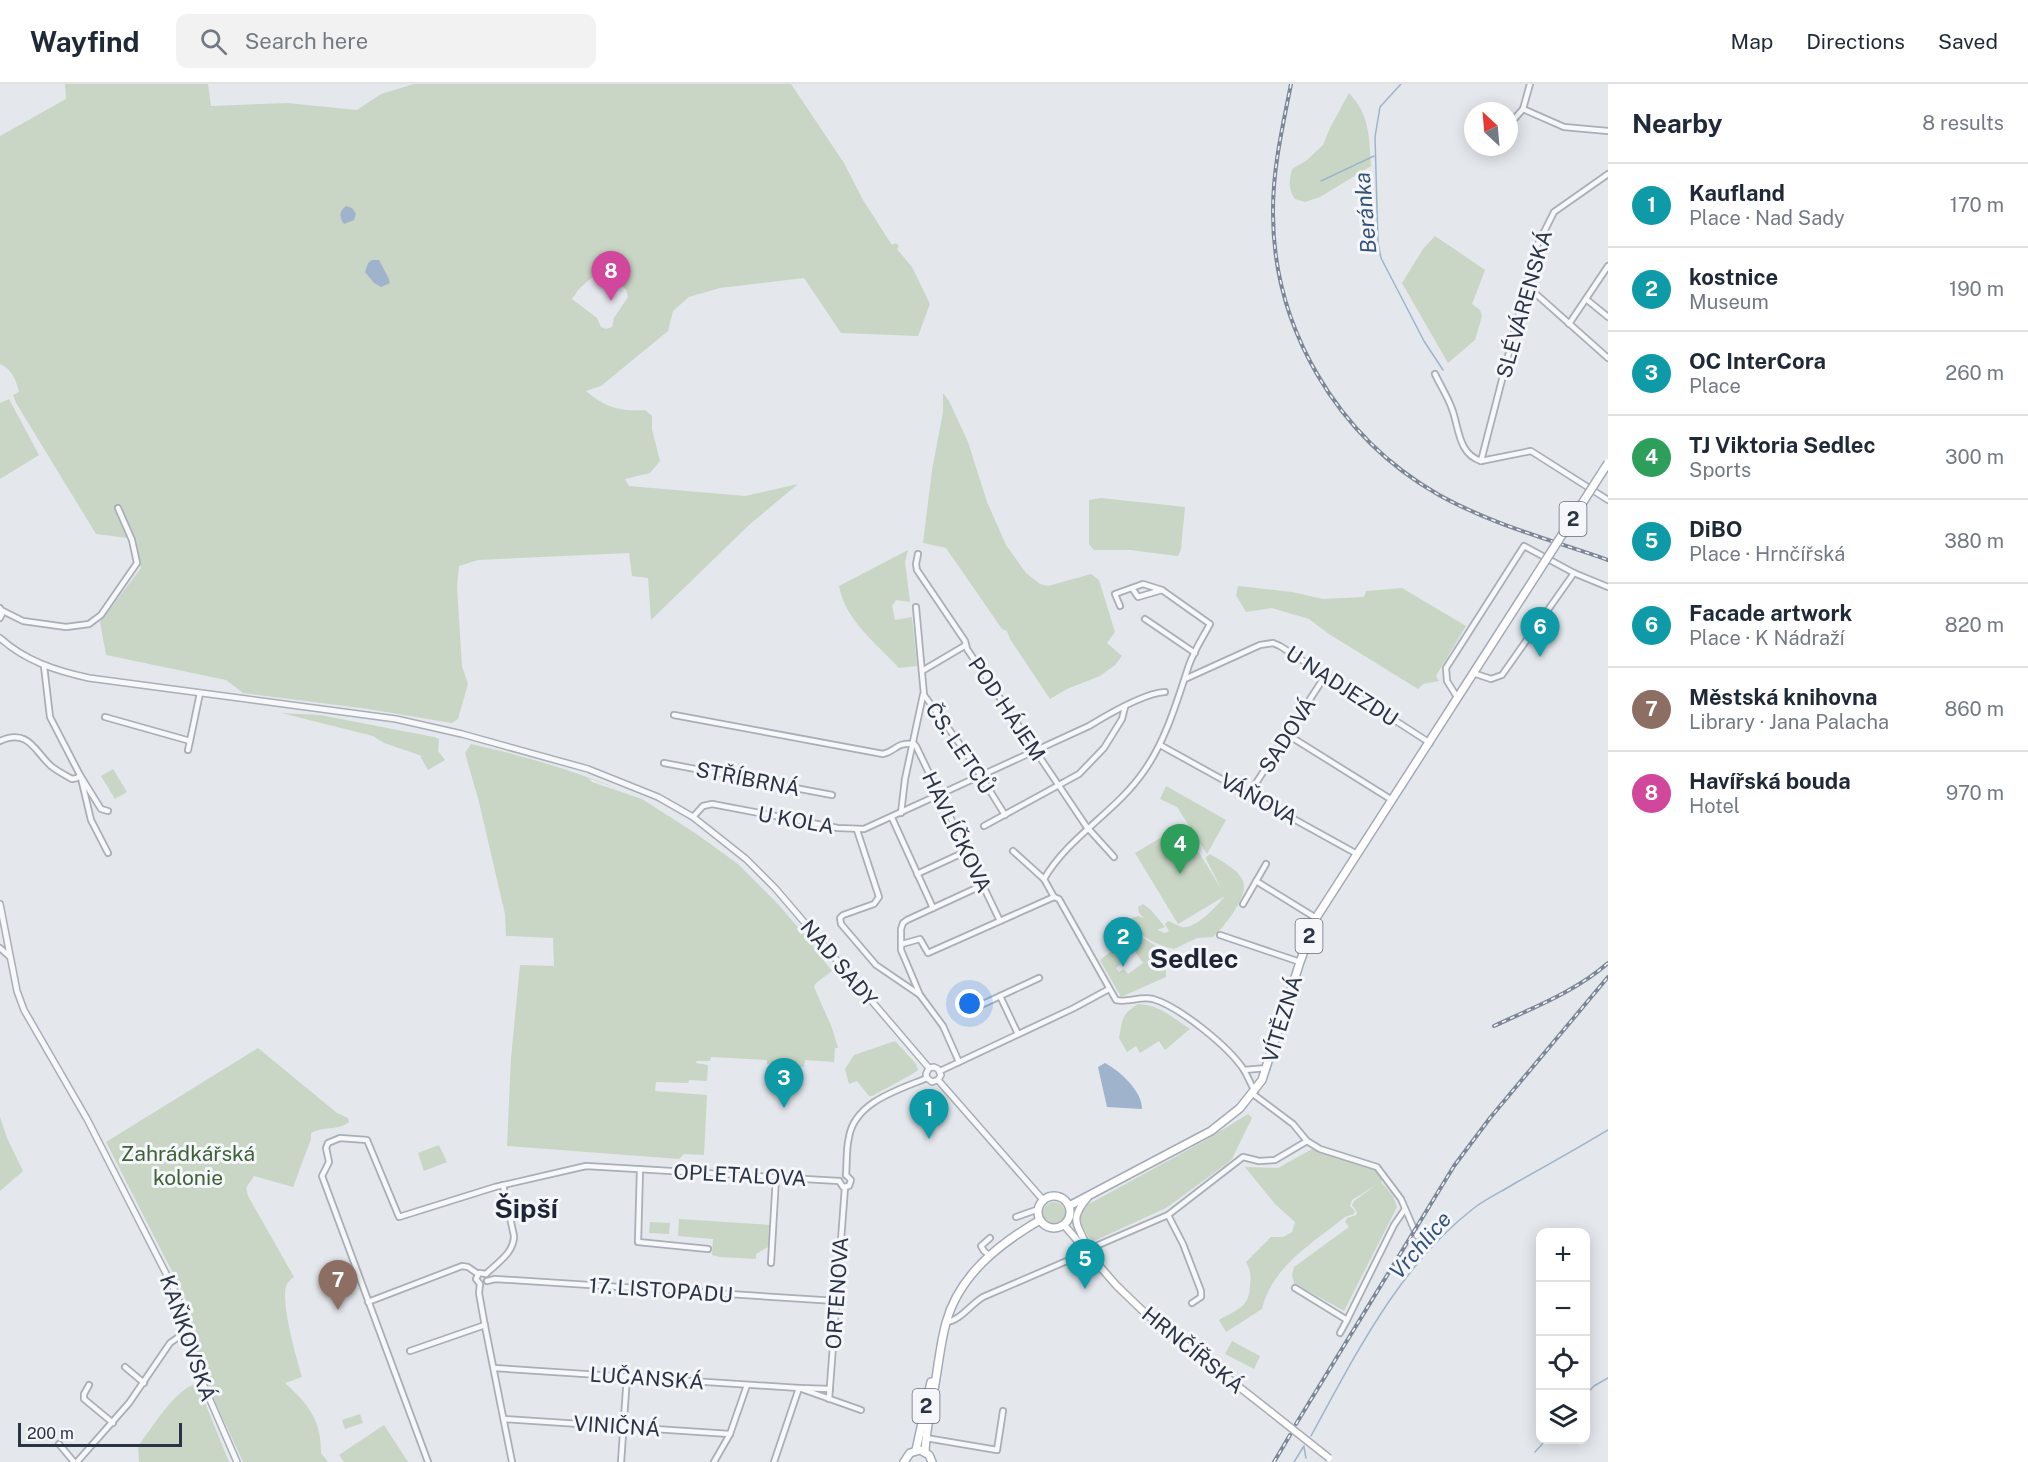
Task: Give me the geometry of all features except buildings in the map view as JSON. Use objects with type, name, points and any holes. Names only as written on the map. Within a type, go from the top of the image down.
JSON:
[{"type":"main road","name":"VÍTĚZNÁ","points":[[1069,1206],[1219,1126],[1254,1093],[1267,1068],[1316,918],[1608,463]]},
{"type":"main road","points":[[1089,1196],[1078,1208],[1076,1220],[1090,1256]]},
{"type":"main road","points":[[1050,1197],[1059,1197],[1069,1206],[1070,1215],[1064,1225],[1048,1227],[1041,1220],[1039,1209],[1050,1197]]},
{"type":"main road","name":"2","points":[[916,1450],[946,1322],[961,1290],[989,1255],[1013,1236],[1041,1220]]},
{"type":"main road","name":"HRNČÍŘSKÁ","points":[[1064,1225],[1122,1292],[1151,1318],[1332,1460]]},
{"type":"main road","name":"2","points":[[924,1452],[937,1363]]},
{"type":"main road","name":"2","points":[[904,1462],[909,1453],[916,1450],[929,1455],[932,1462]]},
{"type":"street","points":[[1518,115],[1523,109],[1530,84]]},
{"type":"street","points":[[1523,109],[1564,127],[1608,131]]},
{"type":"street","name":"SLÉVÁRENSKÁ","points":[[1481,461],[1536,248],[1550,217],[1608,174]]},
{"type":"street","points":[[1569,324],[1608,266]]},
{"type":"street","points":[[1526,290],[1536,294],[1608,358]]},
{"type":"street","points":[[1586,298],[1608,317]]},
{"type":"street","points":[[1435,374],[1452,408],[1460,442],[1476,459],[1481,461],[1531,451],[1608,500]]},
{"type":"street","points":[[0,618],[1,609],[23,621],[66,627],[89,624],[101,615],[137,563],[132,540],[118,508]]},
{"type":"street","points":[[1457,697],[1447,681],[1446,668],[1524,546],[1574,573],[1608,587]]},
{"type":"street","name":"POD HÁJEM","points":[[918,554],[917,570],[1034,750],[1089,829],[1114,857]]},
{"type":"street","points":[[1473,673],[1491,679],[1502,675],[1574,573]]},
{"type":"street","points":[[1044,879],[1065,850],[1130,790],[1153,759],[1190,663],[1210,624],[1162,590],[1143,584],[1115,594],[1120,606]]},
{"type":"street","points":[[1132,588],[1138,597],[1162,590]]},
{"type":"street","name":"ČS. LETCŮ","points":[[916,608],[924,695],[981,776],[1005,815]]},
{"type":"street","points":[[1144,619],[1195,653]]},
{"type":"street","name":"NAD SADY","points":[[0,639],[44,666],[89,678],[396,719],[462,734],[602,773],[658,797],[693,818],[746,859],[781,896],[929,1068]]},
{"type":"street","name":"U NADJEZDU","points":[[1185,679],[1260,645],[1268,643],[1280,646],[1430,743]]},
{"type":"street","points":[[922,671],[966,645]]},
{"type":"street","points":[[44,666],[50,717],[80,775],[101,808],[108,812]]},
{"type":"street","name":"SADOVÁ","points":[[1249,794],[1325,676]]},
{"type":"street","points":[[1034,750],[1089,726],[1115,710],[1156,692],[1165,692]]},
{"type":"street","points":[[188,750],[202,693]]},
{"type":"street","points":[[901,813],[924,695]]},
{"type":"street","points":[[984,826],[1079,774],[1104,748],[1122,719],[1125,707]]},
{"type":"street","points":[[674,715],[883,754],[901,744],[914,744]]},
{"type":"street","points":[[105,717],[190,741]]},
{"type":"street","points":[[1288,735],[1392,800]]},
{"type":"street","points":[[0,741],[16,738],[29,741],[50,765],[62,773],[72,779],[80,775]]},
{"type":"street","name":"HAVLÍČKOVA","points":[[914,744],[1000,921]]},
{"type":"street","name":"VÁŇOVA","points":[[1160,745],[1357,854]]},
{"type":"street","name":"U KOLA","points":[[693,818],[703,806],[712,804],[857,830],[872,827],[892,818],[1034,750]]},
{"type":"street","name":"STŘÍBRNÁ","points":[[664,763],[832,795]]},
{"type":"street","points":[[80,775],[91,820],[108,853]]},
{"type":"street","points":[[892,818],[933,908]]},
{"type":"street","points":[[857,830],[879,897],[874,904],[843,915],[840,918],[842,924],[876,965],[920,995]]},
{"type":"street","points":[[917,874],[967,851]]},
{"type":"street","points":[[1013,851],[1044,879],[1054,897],[1059,899],[1116,1000],[1150,999],[1171,1008],[1215,1039],[1244,1070],[1254,1093],[1293,1124],[1307,1141],[1320,1149],[1377,1167],[1401,1199],[1417,1236]]},
{"type":"street","points":[[1242,904],[1266,864]]},
{"type":"street","points":[[1256,881],[1316,918]]},
{"type":"street","points":[[959,1062],[943,1026],[920,995],[904,957],[903,923],[983,885]]},
{"type":"street","points":[[902,944],[920,939],[928,953],[1054,897]]},
{"type":"street","points":[[0,904],[10,958]]},
{"type":"street","points":[[1220,935],[1300,962]]},
{"type":"street","points":[[0,948],[10,958]]},
{"type":"street","name":"KAŇKOVSKÁ","points":[[10,958],[17,991],[24,1010],[87,1119],[177,1295],[204,1386],[237,1462]]},
{"type":"street","points":[[968,1011],[1039,978]]},
{"type":"street","points":[[940,1071],[1074,1008],[1109,989]]},
{"type":"street","points":[[1000,996],[1018,1034]]},
{"type":"street","points":[[927,1078],[929,1068],[936,1068],[940,1071]]},
{"type":"street","points":[[1244,1070],[1267,1068]]},
{"type":"street","points":[[927,1078],[932,1082],[938,1080],[941,1075],[940,1071]]},
{"type":"street","points":[[846,1175],[849,1137],[854,1123],[862,1112],[879,1100],[927,1078]]},
{"type":"street","points":[[938,1080],[1044,1201]]},
{"type":"street","name":"OPLETALOVA","points":[[368,1302],[322,1176],[329,1162],[326,1148],[328,1143],[340,1138],[367,1140],[399,1217],[503,1185],[586,1166],[839,1181]]},
{"type":"street","points":[[1096,1246],[1168,1215],[1242,1157],[1259,1161],[1275,1160],[1307,1141]]},
{"type":"street","points":[[640,1169],[638,1242],[708,1249]]},
{"type":"street","points":[[842,1175],[846,1175],[852,1181],[845,1187],[840,1185],[839,1181],[842,1175]]},
{"type":"street","points":[[771,1263],[776,1177]]},
{"type":"street","points":[[428,1462],[368,1302],[462,1266],[468,1267],[477,1274],[486,1274],[506,1256],[514,1243],[503,1185]]},
{"type":"street","name":"ORTENOVA","points":[[830,1399],[845,1187]]},
{"type":"street","points":[[1016,1218],[1039,1209]]},
{"type":"street","points":[[1340,1333],[1394,1226],[1405,1209]]},
{"type":"street","points":[[1168,1215],[1183,1244],[1201,1292],[1201,1297],[1192,1302]]},
{"type":"street","points":[[989,1255],[981,1246],[990,1238]]},
{"type":"street","points":[[946,1322],[953,1321],[983,1297],[1076,1257],[1084,1248]]},
{"type":"street","points":[[477,1274],[476,1281],[480,1284]]},
{"type":"street","points":[[480,1284],[487,1281],[486,1274]]},
{"type":"street","name":"17. LISTOPADU","points":[[487,1281],[836,1301]]},
{"type":"street","points":[[480,1284],[479,1293],[512,1462]]},
{"type":"street","points":[[1295,1288],[1347,1320]]},
{"type":"street","points":[[410,1351],[485,1325]]},
{"type":"street","points":[[59,1444],[75,1462],[113,1423],[171,1343],[187,1331]]},
{"type":"street","points":[[125,1367],[144,1383]]},
{"type":"street","name":"LUČANSKÁ","points":[[494,1368],[830,1389]]},
{"type":"street","points":[[621,1462],[627,1376]]},
{"type":"street","points":[[89,1385],[84,1399],[113,1423]]},
{"type":"street","points":[[714,1462],[730,1434],[747,1385]]},
{"type":"street","points":[[774,1462],[799,1388]]},
{"type":"street","name":"LUČANSKÁ","points":[[799,1388],[861,1410]]},
{"type":"street","points":[[926,1437],[997,1450],[1003,1411]]},
{"type":"street","name":"VINIČNÁ","points":[[504,1419],[730,1434]]},
{"type":"green space","points":[[65,84],[208,84],[211,106],[287,103],[357,110],[381,94],[414,84],[791,84],[844,163],[863,200],[892,245],[896,243],[899,246],[897,249],[912,267],[930,304],[918,336],[841,333],[804,278],[720,288],[689,297],[673,311],[668,331],[601,386],[586,391],[599,401],[613,407],[645,410],[652,416],[652,429],[660,461],[650,473],[625,479],[629,486],[745,496],[798,484],[749,525],[651,620],[648,578],[632,576],[629,553],[478,560],[459,566],[457,587],[462,666],[468,684],[458,719],[452,723],[368,709],[243,693],[226,680],[106,655],[100,622],[141,568],[136,539],[96,534],[16,403],[13,395],[19,392],[13,375],[0,364],[0,136],[66,99]],"holes":[[[600,270],[626,289],[628,297],[614,318],[612,327],[606,329],[601,327],[597,318],[572,299],[579,289]]]},
{"type":"green space","points":[[1349,93],[1365,118],[1371,166],[1320,197],[1305,202],[1295,199],[1290,185],[1292,169],[1307,160],[1323,145]]},
{"type":"green space","points":[[1435,236],[1485,270],[1472,304],[1480,310],[1482,316],[1475,340],[1448,363],[1402,283],[1423,249]]},
{"type":"green space","points":[[943,393],[968,442],[987,502],[1006,545],[1026,573],[1040,584],[1048,586],[1091,574],[1099,580],[1115,632],[1107,643],[1122,656],[1115,665],[1100,676],[1067,689],[1050,699],[1007,631],[1002,629],[946,548],[923,543],[932,470],[943,412]]},
{"type":"green space","points":[[9,399],[39,455],[0,479],[0,403]]},
{"type":"green space","points":[[1101,498],[1185,507],[1181,549],[1178,556],[1130,550],[1094,550],[1089,544],[1089,500]]},
{"type":"green space","points":[[908,550],[905,562],[910,602],[896,600],[892,606],[895,620],[912,617],[917,666],[899,668],[855,621],[842,598],[839,586]]},
{"type":"green space","points":[[1238,586],[1292,592],[1323,599],[1364,597],[1366,591],[1402,588],[1466,626],[1436,676],[1439,681],[1423,684],[1418,689],[1329,634],[1309,619],[1272,608],[1246,612],[1236,595]]},
{"type":"green space","points":[[281,713],[320,715],[434,737],[439,739],[438,751],[445,760],[428,770],[420,756],[425,757],[384,743],[373,736]]},
{"type":"green space","points":[[471,744],[528,758],[565,770],[603,783],[621,790],[588,778],[592,782],[642,799],[738,864],[777,903],[833,968],[804,935],[832,971],[814,987],[838,1048],[835,1048],[834,1062],[805,1060],[804,1067],[767,1064],[767,1060],[711,1057],[710,1061],[697,1061],[696,1063],[708,1065],[707,1081],[656,1082],[655,1091],[707,1095],[704,1155],[684,1154],[679,1159],[507,1146],[511,1058],[520,965],[554,966],[553,938],[506,936],[505,914],[465,753]]},
{"type":"green space","points":[[113,769],[127,792],[115,799],[101,776]]},
{"type":"green space","points":[[1166,786],[1226,820],[1207,854],[1177,807],[1160,799]]},
{"type":"green space","points":[[1182,825],[1222,890],[1206,859],[1210,854],[1238,873],[1244,887],[1239,903],[1213,937],[1197,938],[1174,949],[1149,939],[1128,922],[1129,919],[1138,916],[1144,918],[1139,913],[1138,907],[1143,904],[1165,927],[1157,930],[1165,933],[1169,931],[1165,924],[1168,921],[1182,927],[1193,925],[1206,916],[1225,896],[1178,924],[1135,853]]},
{"type":"green space","points":[[1135,933],[1166,952],[1166,977],[1121,997],[1100,960]],"holes":[[[1132,947],[1143,963],[1128,974],[1124,969],[1119,972],[1116,968],[1121,964],[1117,958]]]},
{"type":"green space","points":[[1138,1004],[1160,1009],[1190,1029],[1165,1050],[1159,1041],[1140,1053],[1136,1046],[1127,1052],[1119,1038],[1121,1026],[1128,1011]]},
{"type":"green space","points":[[895,1041],[916,1064],[918,1070],[872,1096],[869,1096],[857,1081],[849,1084],[845,1069],[854,1055]]},
{"type":"green space","name":"Zahrádkářská kolonie","points":[[258,1048],[337,1113],[348,1118],[349,1122],[340,1127],[311,1133],[311,1139],[293,1187],[254,1176],[246,1188],[248,1196],[294,1277],[287,1284],[285,1302],[302,1377],[285,1383],[312,1414],[319,1431],[321,1453],[328,1462],[243,1462],[205,1380],[186,1300],[106,1142]]},
{"type":"green space","points":[[1248,1114],[1252,1118],[1232,1159],[1225,1165],[1166,1208],[1092,1242],[1083,1228],[1081,1219],[1081,1214],[1087,1205],[1206,1140]]},
{"type":"green space","points":[[0,1117],[23,1171],[0,1191]]},
{"type":"green space","points":[[439,1145],[447,1162],[424,1171],[418,1153]]},
{"type":"green space","points":[[1312,1149],[1373,1168],[1383,1179],[1381,1182],[1393,1196],[1397,1207],[1344,1311],[1294,1283],[1292,1275],[1294,1267],[1349,1227],[1345,1222],[1347,1218],[1356,1215],[1357,1212],[1352,1205],[1354,1201],[1376,1185],[1352,1200],[1350,1206],[1355,1211],[1354,1214],[1345,1217],[1320,1236],[1284,1268],[1267,1294],[1262,1309],[1226,1332],[1219,1320],[1241,1307],[1249,1293],[1250,1274],[1246,1262],[1271,1237],[1283,1237],[1292,1232],[1295,1222],[1275,1204],[1245,1167],[1278,1168]]},
{"type":"green space","points":[[1054,1202],[1062,1205],[1065,1213],[1062,1221],[1054,1224],[1046,1221],[1043,1213],[1046,1205]]},
{"type":"green space","points":[[679,1219],[771,1225],[768,1247],[756,1254],[756,1259],[712,1255],[713,1239],[678,1236]]},
{"type":"green space","points":[[650,1222],[670,1223],[669,1234],[649,1233]]},
{"type":"green space","points":[[1232,1341],[1260,1356],[1254,1369],[1225,1354]]},
{"type":"green space","points":[[197,1383],[229,1462],[139,1462],[138,1446],[157,1420],[180,1393]]},
{"type":"green space","points":[[360,1414],[363,1423],[345,1429],[342,1420]]},
{"type":"green space","points":[[384,1425],[408,1462],[344,1462],[339,1455]]},
{"type":"water","points":[[346,206],[352,208],[356,214],[354,220],[344,224],[341,214]]},
{"type":"water","points":[[372,260],[379,260],[390,283],[381,287],[374,283],[365,272],[368,263]]},
{"type":"water","points":[[1105,1063],[1129,1082],[1138,1095],[1142,1109],[1107,1107],[1098,1067]]},
{"type":"waterway","name":"Beránka","points":[[1401,84],[1380,107],[1375,137],[1378,243],[1381,258],[1424,341],[1443,370]]},
{"type":"waterway","points":[[1321,181],[1374,156]]},
{"type":"waterway","name":"Vrchlice","points":[[1311,1436],[1381,1313],[1401,1284],[1447,1231],[1484,1201],[1608,1130]]},
{"type":"waterway","points":[[1590,1390],[1608,1378]]},
{"type":"waterway","points":[[1535,1452],[1542,1444]]},
{"type":"waterway","name":"Vrchlice","points":[[1294,1462],[1304,1446]]},
{"type":"waterway","points":[[1304,1447],[1306,1458]]},
{"type":"railway","points":[[1291,84],[1275,178],[1273,210],[1276,253],[1284,296],[1298,336],[1317,375],[1341,410],[1370,442],[1403,471],[1439,495],[1479,515],[1608,560]]},
{"type":"railway","points":[[1494,1026],[1582,983],[1608,963]]},
{"type":"railway","points":[[1296,1424],[1454,1166],[1490,1118],[1608,977]]},
{"type":"railway","points":[[1274,1462],[1290,1435]]},
{"type":"place","name":"Havířská bouda","points":[[611,301]]},
{"type":"place","name":"Facade artwork","points":[[1540,657]]},
{"type":"place","name":"TJ Viktoria Sedlec","points":[[1180,874]]},
{"type":"place","name":"kostnice","points":[[1123,967]]},
{"type":"place","name":"OC InterCora","points":[[784,1108]]},
{"type":"place","name":"Kaufland","points":[[929,1139]]},
{"type":"place","name":"DiBO","points":[[1085,1289]]},
{"type":"place","name":"Městská knihovna","points":[[338,1310]]},
{"type":"district","name":"Sedlec","points":[[1194,958]]},
{"type":"district","name":"Šipší","points":[[526,1208]]}]
